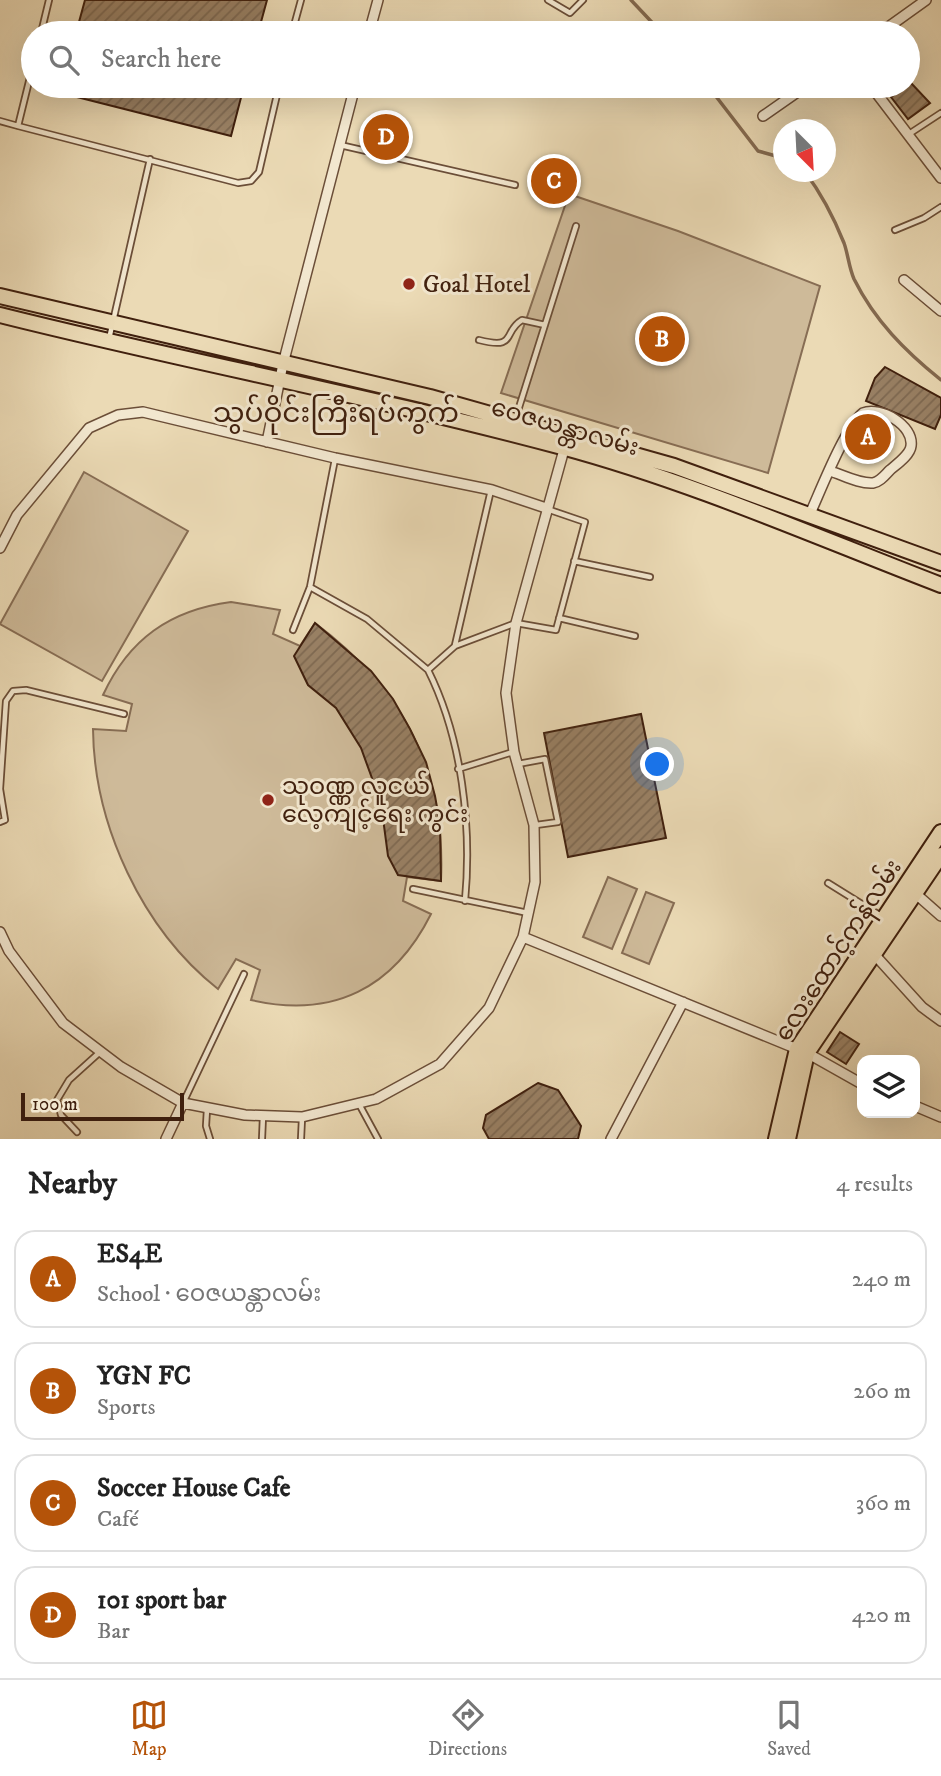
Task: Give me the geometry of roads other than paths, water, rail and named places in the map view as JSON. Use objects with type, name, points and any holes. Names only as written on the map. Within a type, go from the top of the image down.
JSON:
[{"type":"main road","name":"ဝေဇယန္တာလမ်း","points":[[0,296],[113,322],[281,371],[674,466],[941,563]]},
{"type":"main road","points":[[69,331],[74,313]]},
{"type":"main road","name":"ဝေဇယန္တာလမ်း","points":[[0,315],[108,340],[430,397],[514,421],[941,585]]},
{"type":"main road","name":"လေးထောင့်ကန်လမ်း","points":[[776,1139],[802,1051],[889,920],[941,832]]},
{"type":"main road","name":"လေးထောင့်ကန်လမ်း","points":[[830,1009],[874,954],[889,920],[916,894],[941,855]]},
{"type":"main road","name":"လေးထောင့်ကန်လမ်း","points":[[788,1139],[802,1051]]},
{"type":"street","points":[[372,21],[378,0]]},
{"type":"street","points":[[897,21],[926,0]]},
{"type":"street","points":[[267,442],[281,371],[352,98]]},
{"type":"street","points":[[763,116],[789,98]]},
{"type":"street","points":[[881,98],[941,178]]},
{"type":"street","points":[[904,280],[941,311]]},
{"type":"street","points":[[809,516],[830,471],[855,421],[866,411],[888,416],[904,428],[910,438],[908,453],[878,481],[868,482],[830,471]]},
{"type":"street","points":[[0,548],[17,515],[51,470],[89,428],[118,415],[144,412],[335,458],[492,490],[545,508]]},
{"type":"street","points":[[0,932],[9,951],[63,1023],[101,1051],[183,1103],[263,1115],[302,1117],[376,1099],[440,1064],[489,1008],[523,937],[535,882],[534,825],[514,752],[506,693],[516,623],[545,508],[566,442]]},
{"type":"street","points":[[916,894],[941,916]]},
{"type":"street","points":[[523,937],[802,1051],[857,1081]]},
{"type":"street","points":[[874,954],[922,1007],[941,1021]]},
{"type":"street","points":[[611,1139],[683,1002]]},
{"type":"street","points":[[166,1139],[183,1103]]},
{"type":"street","points":[[920,1108],[941,1117]]},
{"type":"lane","points":[[44,21],[50,0]]},
{"type":"lane","points":[[295,21],[300,0]]},
{"type":"lane","points":[[548,0],[569,13],[583,0]]},
{"type":"lane","points":[[18,125],[25,98]]},
{"type":"lane","points":[[0,121],[238,183],[251,181],[259,173],[276,98]]},
{"type":"lane","points":[[908,135],[941,113]]},
{"type":"lane","points":[[340,145],[515,185]]},
{"type":"lane","points":[[108,340],[150,159]]},
{"type":"lane","points":[[895,230],[924,218],[941,207]]},
{"type":"lane","points":[[514,421],[576,226]]},
{"type":"lane","points":[[479,340],[503,343],[510,338],[517,323],[522,320],[545,326]]},
{"type":"lane","points":[[293,629],[310,587],[335,458]]},
{"type":"lane","points":[[455,646],[492,490]]},
{"type":"lane","points":[[428,670],[455,646],[516,623],[556,630],[585,522],[545,508]]},
{"type":"lane","points":[[574,561],[650,577]]},
{"type":"lane","points":[[310,587],[367,619],[428,670],[437,688],[458,769],[468,824],[465,901]]},
{"type":"lane","points":[[559,618],[635,636]]},
{"type":"lane","points":[[0,822],[5,820],[0,789],[6,701],[13,691],[26,690],[124,714]]},
{"type":"lane","points":[[458,769],[514,752]]},
{"type":"lane","points":[[517,764],[545,759],[558,822],[534,825]]},
{"type":"lane","points":[[828,883],[889,920]]},
{"type":"lane","points":[[413,889],[528,913]]},
{"type":"lane","points":[[183,1103],[244,974]]},
{"type":"lane","points":[[77,1132],[61,1115],[57,1100],[69,1080],[101,1051]]},
{"type":"lane","points":[[359,1103],[378,1139]]},
{"type":"lane","points":[[208,1108],[206,1126],[210,1139]]},
{"type":"lane","points":[[262,1139],[263,1115]]},
{"type":"lane","points":[[301,1139],[302,1117]]},
{"type":"waterway","points":[[631,0],[651,21]]},
{"type":"waterway","points":[[717,98],[758,151],[773,155]]},
{"type":"waterway","points":[[812,182],[831,215],[844,243],[854,279],[871,308],[903,346],[941,380]]},
{"type":"place","name":"101 sport bar","points":[[386,137]]},
{"type":"place","name":"Soccer House Cafe","points":[[554,181]]},
{"type":"place","name":"Goal Hotel","points":[[409,284]]},
{"type":"place","name":"YGN FC","points":[[662,339]]},
{"type":"place","name":"ES4E","points":[[868,437]]},
{"type":"place","name":"သုဝဏ္ဏ လူငယ် လေ့ကျင့်ရေး ကွင်း","points":[[268,800]]},
{"type":"district","name":"သွပ်ဝိုင်းကြီးရပ်ကွက်","points":[[336,412]]}]
